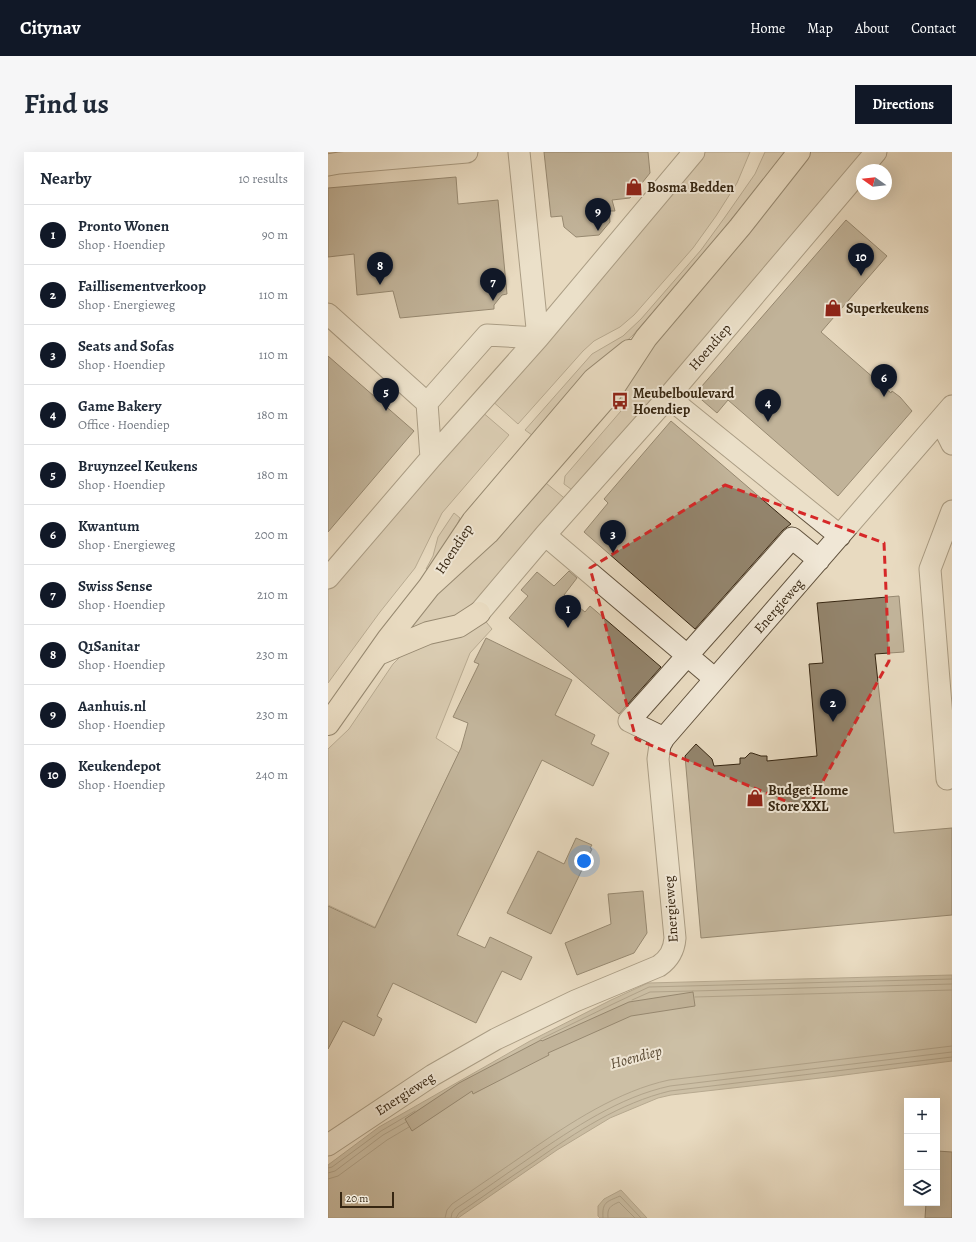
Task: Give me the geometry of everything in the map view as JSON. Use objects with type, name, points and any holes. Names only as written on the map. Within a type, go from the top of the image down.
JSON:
[{"type":"main road","name":"Hoendiep","points":[[328,724],[377,655],[429,587],[488,533],[610,393],[646,338],[740,228],[800,152]]},
{"type":"main road","points":[[377,655],[428,633],[458,626],[479,613]]},
{"type":"street","points":[[328,166],[339,163],[467,152]]},
{"type":"street","points":[[520,152],[538,338]]},
{"type":"street","points":[[328,578],[431,458],[538,338],[694,152]]},
{"type":"street","name":"Hoendiep","points":[[479,613],[668,397],[876,152]]},
{"type":"street","points":[[328,314],[427,403],[431,458]]},
{"type":"street","points":[[427,403],[487,335],[538,338]]},
{"type":"street","points":[[668,397],[840,536]]},
{"type":"street","points":[[946,413],[952,444]]},
{"type":"street","name":"Energieweg","points":[[328,1145],[433,1075],[496,1039],[575,1001],[659,966],[665,962],[673,950],[675,938],[658,759],[660,745],[664,738],[946,413]]},
{"type":"street","points":[[946,779],[930,569],[952,511]]},
{"type":"street","points":[[546,535],[715,679]]},
{"type":"street","points":[[664,738],[629,721],[792,538],[819,560]]},
{"type":"highlighted area","points":[[725,485],[884,543],[889,661],[807,810],[636,739],[590,568]]},
{"type":"shaded area","points":[[701,152],[750,152],[737,183],[693,248],[634,315],[620,327],[594,341],[583,351],[518,424],[490,399]]},
{"type":"shaded area","points":[[765,152],[786,152],[695,264],[633,335],[595,371],[536,438],[525,430],[592,354],[623,336],[641,319],[701,250],[755,174]]},
{"type":"shaded area","points":[[810,152],[871,152],[861,164],[856,164],[856,169],[575,492],[564,484],[565,476],[627,404],[620,398],[642,358],[775,198]]},
{"type":"shaded area","points":[[481,411],[509,435],[442,513],[415,568],[380,612],[328,683],[328,587]]},
{"type":"shaded area","points":[[541,479],[568,501],[468,614],[405,633],[424,609]]},
{"type":"shaded area","points":[[454,513],[460,518],[448,546],[429,571],[426,569],[433,556],[438,537]]},
{"type":"shaded area","points":[[482,617],[492,629],[470,653],[436,738],[459,753],[375,927],[328,905],[328,749],[349,729],[393,664],[403,654]]},
{"type":"water","points":[[952,975],[952,1061],[671,1095],[658,1098],[610,1118],[557,1150],[458,1218],[328,1218],[328,1165],[379,1127],[530,1041],[648,983]]},
{"type":"water","points":[[621,1190],[647,1218],[600,1218],[598,1216],[598,1206],[604,1199]]},
{"type":"building","points":[[544,152],[648,152],[650,173],[630,198],[612,200],[615,211],[609,211],[610,222],[599,235],[576,237],[564,227],[562,216],[551,217]]},
{"type":"building","points":[[456,177],[458,204],[498,200],[507,294],[502,295],[494,305],[494,309],[400,318],[393,291],[357,295],[354,254],[328,257],[328,188]]},
{"type":"building","points":[[846,220],[887,256],[821,332],[891,393],[892,391],[900,397],[912,411],[838,496],[728,400],[717,413],[695,394]]},
{"type":"building","points":[[328,356],[414,431],[328,532]]},
{"type":"building","points":[[671,421],[791,524],[783,530],[695,629],[584,532],[608,503],[604,499]]},
{"type":"building","points":[[569,571],[577,578],[564,595],[585,612],[590,606],[661,667],[619,714],[509,618],[528,596],[521,590],[537,572],[554,586]]},
{"type":"building","points":[[899,596],[904,652],[875,654],[894,833],[952,828],[952,915],[701,938],[685,756],[696,744],[712,759],[714,766],[740,764],[740,758],[745,758],[750,753],[767,756],[767,761],[817,756],[809,664],[823,663],[817,603]]},
{"type":"building","points":[[486,638],[572,680],[555,715],[595,735],[591,744],[609,753],[593,786],[542,760],[457,935],[485,948],[490,937],[532,957],[521,980],[502,971],[476,1023],[393,983],[377,1016],[382,1019],[374,1036],[343,1021],[328,1049],[328,906],[375,928],[461,748],[468,723],[453,717],[479,664],[474,662]]},
{"type":"building","points":[[576,838],[592,845],[590,848],[592,849],[551,934],[507,913],[538,851],[564,864]]},
{"type":"building","points":[[643,891],[647,933],[634,953],[577,975],[565,943],[611,924],[608,894]]},
{"type":"building","points":[[693,992],[695,1006],[631,1016],[548,1053],[549,1055],[473,1094],[472,1091],[412,1131],[405,1119],[459,1083],[541,1040],[542,1041],[629,1002]]},
{"type":"building","points":[[940,1151],[952,1152],[952,1218],[925,1218],[926,1206],[940,1206]]},
{"type":"place","name":"Bosma Bedden","points":[[634,187]]},
{"type":"place","name":"Aanhuis.nl","points":[[598,231]]},
{"type":"place","name":"Keukendepot","points":[[861,276]]},
{"type":"place","name":"Q1Sanitar","points":[[380,285]]},
{"type":"place","name":"Swiss Sense","points":[[493,301]]},
{"type":"place","name":"Superkeukens","points":[[833,308]]},
{"type":"place","name":"Kwantum","points":[[884,397]]},
{"type":"place","name":"Meubelboulevard Hoendiep","points":[[620,401]]},
{"type":"place","name":"Bruynzeel Keukens","points":[[386,411]]},
{"type":"place","name":"Game Bakery","points":[[768,422]]},
{"type":"place","name":"Seats and Sofas","points":[[613,553]]},
{"type":"place","name":"Pronto Wonen","points":[[568,628]]},
{"type":"place","name":"Faillisementverkoop","points":[[833,722]]},
{"type":"place","name":"Budget Home Store XXL","points":[[755,798]]}]
